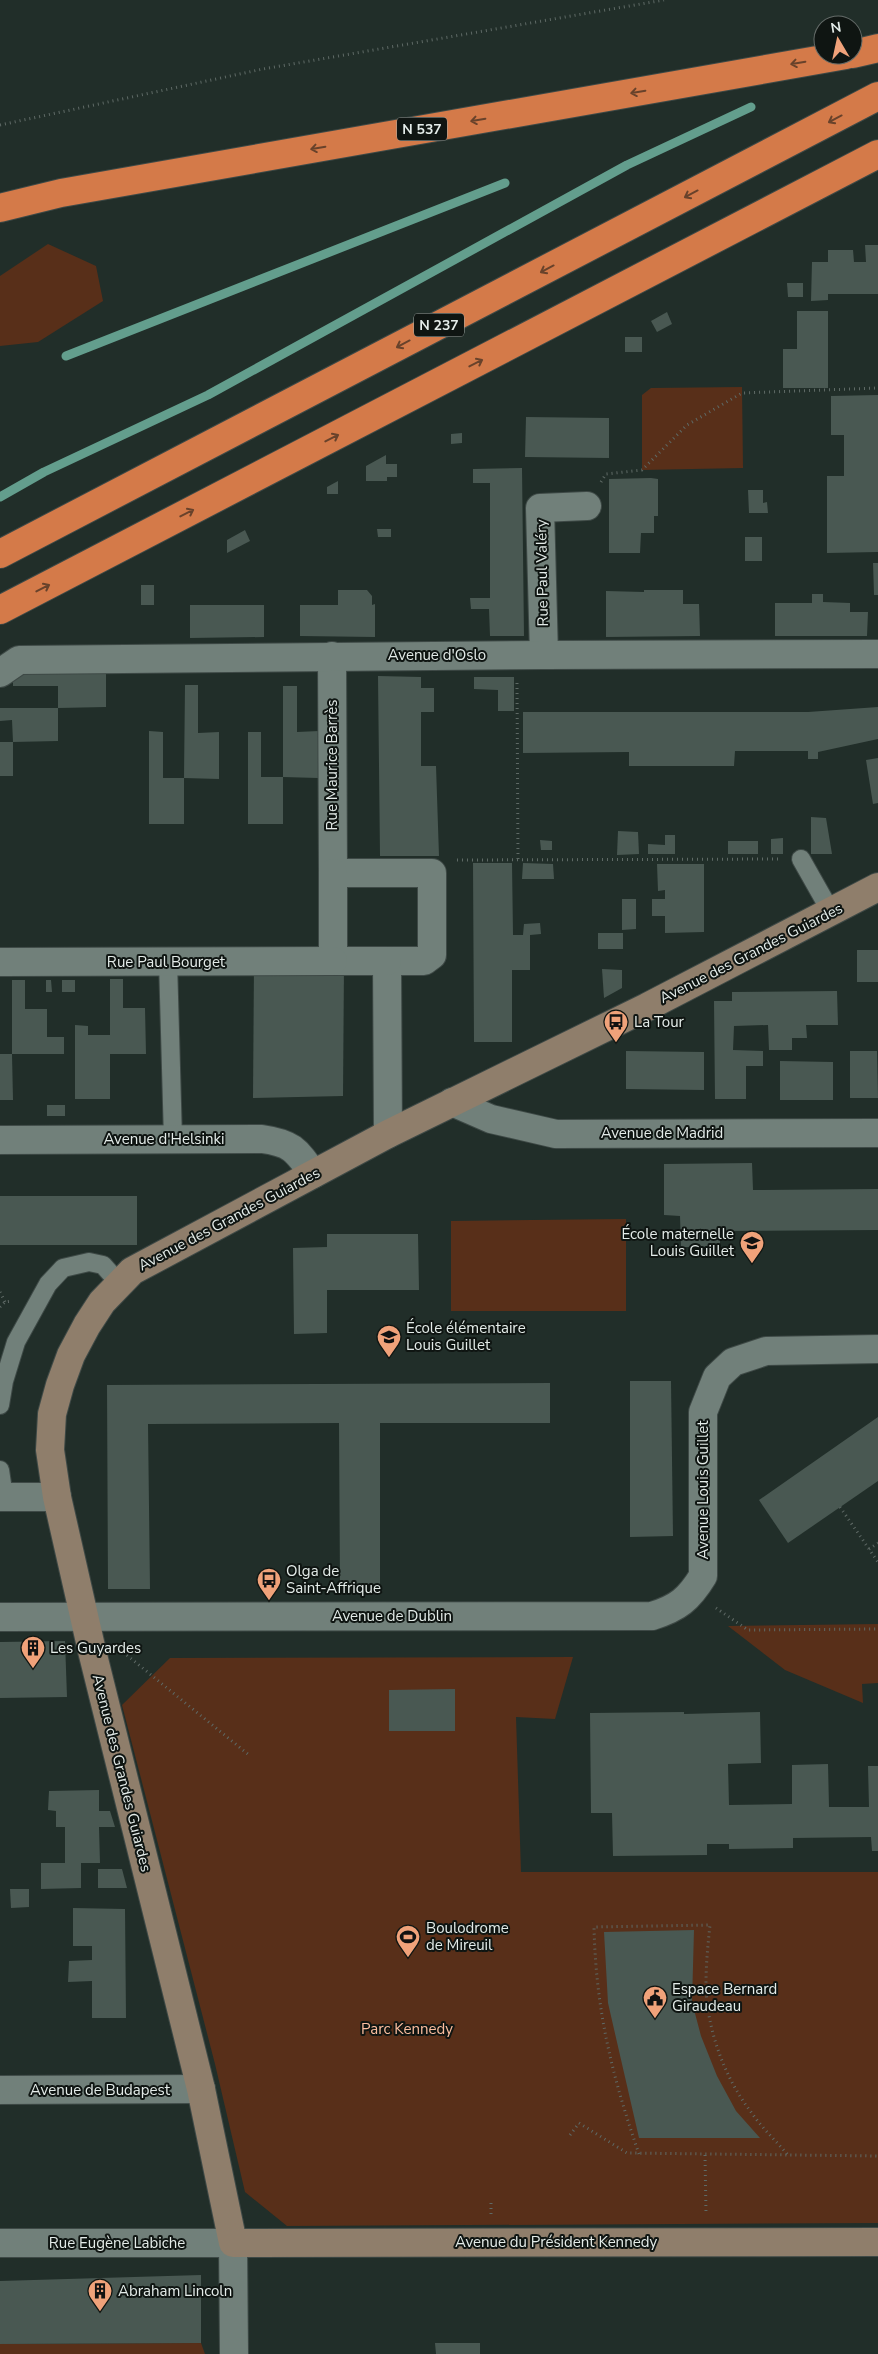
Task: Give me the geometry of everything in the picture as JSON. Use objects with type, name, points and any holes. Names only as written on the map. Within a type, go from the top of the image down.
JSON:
[{"type":"highway","points":[[863,52],[878,48]]},
{"type":"highway","name":"N 537","points":[[0,208],[61,193],[813,61]]},
{"type":"highway","name":"N 237","points":[[0,554],[878,96]]},
{"type":"highway","points":[[0,610],[878,154]]},
{"type":"street","name":"Rue Paul Valéry","points":[[544,654],[540,508],[587,506]]},
{"type":"street","name":"Avenue d'Oslo","points":[[0,673],[19,660],[544,654],[878,654]]},
{"type":"street","name":"Rue Maurice Barrès","points":[[332,656],[333,961]]},
{"type":"street","points":[[333,873],[432,873],[432,956],[424,961],[333,961]]},
{"type":"street","name":"Avenue des Grandes Guiardes","points":[[234,2354],[233,2243],[201,2089],[111,1731],[57,1497],[50,1450],[52,1414],[71,1354],[87,1325],[119,1283],[132,1271],[150,1260],[388,1134],[647,1008],[878,887]]},
{"type":"street","name":"Rue Paul Bourget","points":[[0,962],[333,961]]},
{"type":"street","points":[[387,961],[388,1134]]},
{"type":"street","name":"Avenue de Madrid","points":[[452,1102],[491,1119],[556,1134],[878,1133]]},
{"type":"street","name":"Avenue d'Helsinki","points":[[0,1140],[252,1139],[283,1142],[294,1149],[313,1174]]},
{"type":"street","name":"Avenue Louis Guillet","points":[[693,1592],[703,1576],[703,1412],[717,1377],[733,1362],[766,1351],[878,1349]]},
{"type":"street","points":[[2,1497],[57,1497]]},
{"type":"street","name":"Avenue de Dublin","points":[[0,1617],[652,1616],[673,1610],[693,1592]]},
{"type":"street","name":"Avenue de Budapest","points":[[0,2090],[201,2089]]},
{"type":"street","name":"Rue Eugène Labiche","points":[[0,2242],[233,2243]]},
{"type":"street","name":"Avenue du Président Kennedy","points":[[233,2243],[878,2242]]},
{"type":"lane","points":[[801,859],[831,912]]},
{"type":"lane","points":[[168,962],[173,1139]]},
{"type":"lane","points":[[0,1405],[4,1381],[16,1342],[48,1284],[63,1268],[89,1262],[103,1265],[119,1283]]},
{"type":"lane","points":[[0,1470],[2,1497]]},
{"type":"path","points":[[0,125],[263,69],[664,0]]},
{"type":"path","points":[[587,506],[606,474],[642,470],[687,425],[742,393],[878,388]]},
{"type":"path","points":[[517,655],[518,859]]},
{"type":"path","points":[[432,873],[445,860],[801,859]]},
{"type":"path","points":[[0,1292],[5,1302]]},
{"type":"path","points":[[840,1507],[878,1562]]},
{"type":"path","points":[[869,1549],[878,1543]]},
{"type":"path","points":[[693,1592],[748,1630],[878,1629]]},
{"type":"path","points":[[118,1648],[249,1755]]},
{"type":"path","points":[[639,2154],[618,2095],[607,2048],[595,1973],[594,1927],[710,1925],[706,1984],[710,2022],[719,2050],[730,2076],[750,2112],[789,2156]]},
{"type":"path","points":[[570,2135],[579,2123],[627,2154],[878,2156]]},
{"type":"path","points":[[704,2155],[707,2242]]},
{"type":"green space","points":[[48,244],[96,266],[103,301],[38,342],[0,346],[0,276]]},
{"type":"green space","points":[[742,387],[743,468],[642,470],[642,395],[651,388]]},
{"type":"green space","points":[[626,1219],[626,1311],[451,1311],[451,1221]]},
{"type":"green space","points":[[878,1624],[878,1683],[862,1684],[863,1703],[785,1670],[728,1626]]},
{"type":"green space","name":"Parc Kennedy","points":[[573,1657],[555,1719],[516,1717],[521,1872],[878,1872],[878,2223],[287,2226],[245,2192],[215,2064],[122,1705],[170,1658]]},
{"type":"green space","points":[[201,2343],[205,2354],[0,2354],[0,2344]]},
{"type":"building","points":[[865,245],[878,245],[878,294],[828,294],[828,300],[811,301],[812,262],[828,262],[828,250],[853,250],[854,262],[866,262]]},
{"type":"building","points":[[787,283],[803,283],[803,297],[788,297]]},
{"type":"building","points":[[797,311],[828,311],[828,388],[783,388],[783,349],[797,349]]},
{"type":"building","points":[[667,312],[672,324],[657,332],[651,321]]},
{"type":"building","points":[[625,337],[642,337],[642,352],[625,352]]},
{"type":"building","points":[[878,395],[878,552],[827,553],[827,476],[844,476],[844,435],[831,435],[831,396]]},
{"type":"building","points":[[526,417],[609,418],[609,458],[525,457]]},
{"type":"building","points":[[462,433],[462,443],[451,444],[451,434]]},
{"type":"building","points":[[386,455],[386,464],[397,464],[397,477],[387,477],[387,481],[366,481],[366,466]]},
{"type":"building","points":[[522,468],[524,636],[490,636],[489,609],[471,609],[470,598],[490,598],[490,483],[473,483],[473,469]]},
{"type":"building","points":[[609,479],[658,479],[658,516],[654,516],[654,533],[641,533],[640,553],[609,553]]},
{"type":"building","points":[[338,481],[338,494],[327,494],[327,487]]},
{"type":"building","points":[[748,490],[763,490],[763,503],[767,502],[768,513],[749,513]]},
{"type":"building","points":[[377,529],[391,529],[391,537],[378,537]]},
{"type":"building","points":[[245,530],[250,541],[227,553],[227,540]]},
{"type":"building","points":[[745,537],[762,537],[762,561],[745,561]]},
{"type":"building","points":[[873,563],[878,563],[878,595],[874,595]]},
{"type":"building","points":[[141,585],[154,585],[154,605],[141,605]]},
{"type":"building","points":[[338,590],[367,590],[372,596],[372,605],[375,604],[375,637],[300,636],[300,605],[338,605]]},
{"type":"building","points":[[644,590],[683,590],[683,604],[699,604],[700,636],[606,637],[606,591],[644,592]]},
{"type":"building","points":[[812,594],[823,594],[823,602],[850,603],[850,612],[868,612],[867,636],[775,636],[775,603],[812,603]]},
{"type":"building","points":[[190,605],[264,605],[264,637],[190,638]]},
{"type":"building","points":[[13,673],[106,673],[106,707],[58,708],[58,686],[13,686]]},
{"type":"building","points":[[378,676],[421,677],[421,688],[434,688],[434,712],[421,712],[421,766],[436,766],[439,856],[380,856]]},
{"type":"building","points":[[474,677],[514,677],[514,711],[498,711],[498,690],[474,689]]},
{"type":"building","points":[[185,685],[198,685],[198,733],[219,732],[219,779],[184,778]]},
{"type":"building","points":[[283,686],[297,686],[297,732],[319,731],[318,778],[283,777]]},
{"type":"building","points":[[878,707],[878,739],[818,752],[818,759],[808,759],[808,751],[735,751],[734,766],[629,766],[629,752],[523,753],[523,712],[808,712]]},
{"type":"building","points":[[0,708],[58,708],[58,741],[13,742],[12,720],[0,721]]},
{"type":"building","points":[[149,731],[163,732],[163,778],[184,778],[184,824],[149,824]]},
{"type":"building","points":[[248,732],[261,732],[261,777],[283,777],[283,824],[248,824]]},
{"type":"building","points":[[0,742],[13,742],[13,776],[0,776]]},
{"type":"building","points":[[878,758],[878,803],[873,804],[866,760]]},
{"type":"building","points":[[811,817],[826,818],[832,854],[811,854]]},
{"type":"building","points":[[618,831],[638,832],[639,854],[617,855]]},
{"type":"building","points":[[665,835],[675,835],[675,854],[648,854],[648,844],[665,845]]},
{"type":"building","points":[[783,838],[783,854],[771,854],[771,839]]},
{"type":"building","points":[[540,840],[552,841],[552,850],[541,850]]},
{"type":"building","points":[[728,841],[758,841],[758,854],[728,854]]},
{"type":"building","points":[[473,863],[512,863],[513,935],[523,935],[524,924],[540,923],[541,934],[530,935],[530,970],[512,970],[512,1042],[474,1042]]},
{"type":"building","points":[[523,863],[553,864],[554,879],[522,879]]},
{"type":"building","points":[[657,864],[704,864],[704,932],[665,933],[665,916],[652,916],[652,899],[665,899],[665,890],[658,891]]},
{"type":"building","points":[[622,899],[636,899],[636,929],[622,930]]},
{"type":"building","points":[[598,933],[623,933],[623,949],[598,949]]},
{"type":"building","points":[[857,950],[878,950],[878,982],[857,982]]},
{"type":"building","points":[[254,963],[344,964],[343,1096],[253,1098]]},
{"type":"building","points":[[602,969],[622,970],[622,988],[604,998]]},
{"type":"building","points":[[110,979],[123,979],[123,1008],[145,1008],[146,1054],[110,1054],[110,1099],[75,1099],[75,1025],[88,1026],[88,1035],[110,1035]]},
{"type":"building","points":[[12,980],[25,980],[25,1009],[47,1009],[47,1037],[64,1037],[64,1054],[12,1054]]},
{"type":"building","points":[[46,980],[51,980],[52,992],[46,992]]},
{"type":"building","points":[[62,980],[75,980],[75,992],[62,992]]},
{"type":"building","points":[[837,991],[838,1025],[806,1025],[807,1038],[792,1038],[792,1050],[769,1050],[768,1025],[734,1026],[733,1050],[763,1051],[763,1066],[746,1066],[746,1099],[715,1099],[714,1001],[732,1001],[732,992]]},
{"type":"building","points":[[626,1051],[704,1052],[704,1090],[626,1089]]},
{"type":"building","points":[[850,1051],[877,1051],[878,1098],[850,1098]]},
{"type":"building","points":[[0,1054],[12,1054],[13,1100],[0,1100]]},
{"type":"building","points":[[780,1061],[833,1062],[833,1100],[780,1100]]},
{"type":"building","points":[[47,1105],[65,1105],[65,1116],[47,1116]]},
{"type":"building","points":[[752,1163],[753,1190],[878,1189],[878,1230],[720,1231],[720,1247],[681,1247],[680,1216],[664,1215],[664,1164]]},
{"type":"building","points":[[0,1196],[137,1196],[137,1245],[0,1245]]},
{"type":"building","points":[[327,1234],[418,1234],[419,1290],[327,1290],[327,1333],[294,1334],[293,1248],[327,1247]]},
{"type":"building","points":[[630,1381],[671,1381],[673,1536],[630,1537]]},
{"type":"building","points":[[550,1383],[550,1423],[380,1423],[380,1587],[340,1587],[339,1423],[148,1424],[150,1589],[108,1589],[107,1385]]},
{"type":"building","points":[[878,1417],[878,1481],[788,1543],[759,1500]]},
{"type":"building","name":"Les Guyardes","points":[[65,1641],[67,1697],[0,1698],[0,1642]]},
{"type":"building","points":[[455,1689],[455,1731],[389,1731],[389,1690]]},
{"type":"building","points":[[684,1712],[684,1714],[760,1712],[761,1763],[728,1764],[729,1805],[792,1804],[792,1765],[828,1764],[829,1807],[869,1807],[868,1766],[878,1766],[878,1851],[872,1851],[871,1837],[793,1838],[793,1848],[729,1849],[729,1844],[707,1844],[707,1855],[613,1856],[612,1813],[591,1813],[590,1713]]},
{"type":"building","points":[[99,1790],[99,1811],[110,1811],[115,1827],[99,1827],[100,1863],[81,1863],[81,1888],[41,1889],[41,1863],[65,1863],[65,1827],[56,1827],[56,1811],[48,1810],[49,1791]]},
{"type":"building","points":[[98,1869],[122,1869],[127,1888],[98,1888]]},
{"type":"building","points":[[10,1889],[29,1889],[29,1907],[11,1908]]},
{"type":"building","points":[[73,1908],[125,1909],[126,2018],[92,2018],[92,1981],[68,1982],[69,1961],[92,1960],[92,1946],[73,1946]]},
{"type":"building","name":"Espace Bernard Giraudeau","points":[[694,1930],[692,2002],[701,2036],[717,2076],[736,2111],[760,2138],[639,2138],[608,2003],[604,1932]]},
{"type":"building","name":"Abraham Lincoln","points":[[201,2275],[201,2343],[0,2344],[0,2281]]},
{"type":"building","points":[[435,2343],[480,2343],[480,2354],[436,2354]]},
{"type":"waterway","points":[[0,497],[44,472],[208,395],[627,165],[751,107]]},
{"type":"waterway","points":[[66,356],[505,183]]},
{"type":"place","name":"La Tour","points":[[616,1043]]},
{"type":"place","name":"École maternelle Louis Guillet","points":[[752,1264]]},
{"type":"place","name":"École élémentaire Louis Guillet","points":[[389,1358]]},
{"type":"place","name":"Olga de Saint-Affrique","points":[[269,1601]]},
{"type":"place","name":"Les Guyardes","points":[[33,1669]]},
{"type":"place","name":"Boulodrome de Mireuil","points":[[408,1958]]},
{"type":"place","name":"Espace Bernard Giraudeau","points":[[655,2019]]},
{"type":"place","name":"Abraham Lincoln","points":[[100,2312]]}]
